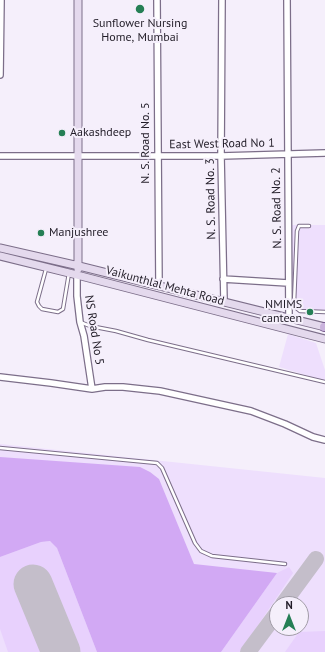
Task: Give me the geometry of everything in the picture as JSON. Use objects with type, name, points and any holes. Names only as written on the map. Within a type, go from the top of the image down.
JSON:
[{"type":"main road","points":[[73,274],[79,266],[78,0]]},
{"type":"main road","name":"Vaikunthlal Mehta Road","points":[[0,248],[159,285],[289,319],[325,326]]},
{"type":"main road","name":"Vaikunthlal Mehta Road","points":[[0,256],[325,339]]},
{"type":"street","points":[[0,75],[1,0]]},
{"type":"street","name":"N. S. Road No. 5","points":[[157,0],[159,285]]},
{"type":"street","name":"N. S. Road No. 3","points":[[222,0],[220,156],[224,301]]},
{"type":"street","name":"N. S. Road No. 2","points":[[287,0],[288,283],[293,300],[289,319]]},
{"type":"street","name":"East West Road No 1","points":[[0,156],[220,156],[325,153]]},
{"type":"street","name":"NS Road No 5","points":[[73,274],[92,389]]},
{"type":"street","points":[[223,279],[288,283]]},
{"type":"street","points":[[0,377],[92,389],[124,387],[144,388],[172,393],[251,411],[313,437],[325,440]]},
{"type":"lane","points":[[309,226],[298,227],[293,300],[295,307],[300,311],[325,312]]},
{"type":"lane","points":[[288,243],[296,243]]},
{"type":"lane","points":[[46,267],[37,302],[39,306],[47,310],[58,312],[63,308],[73,274]]},
{"type":"lane","points":[[80,322],[90,326],[325,382]]},
{"type":"lane","points":[[0,448],[157,463],[162,468],[195,543],[201,551],[212,556],[285,564]]},
{"type":"shaded area","points":[[292,225],[325,225],[325,314],[299,313],[292,307]]},
{"type":"shaded area","points":[[288,334],[316,343],[325,370],[325,381],[279,367]]},
{"type":"shaded area","points":[[0,444],[325,478],[325,652],[0,652]]},
{"type":"shaded area","points":[[0,457],[140,467],[159,479],[194,564],[277,573],[221,652],[97,652],[57,548],[50,541],[41,542],[0,557]]},
{"type":"shaded area","points":[[50,541],[57,548],[97,652],[69,652],[38,578],[21,585],[49,652],[8,652],[0,629],[0,557],[41,542]]},
{"type":"shaded area","points":[[289,567],[293,573],[278,596],[269,596],[269,609],[240,652],[221,652],[277,573]]},
{"type":"shaded area","points":[[325,631],[325,652],[285,652],[296,636],[309,636],[309,632]]},
{"type":"taxiway","points":[[289,596],[316,559]]},
{"type":"taxiway","points":[[248,652],[269,624]]},
{"type":"runway","points":[[33,584],[61,652]]},
{"type":"place","name":"Sunflower Nursing Home, Mumbai","points":[[140,9]]},
{"type":"place","name":"Aakashdeep","points":[[62,133]]},
{"type":"place","name":"Manjushree","points":[[41,233]]},
{"type":"place","name":"NMIMS canteen","points":[[310,312]]}]
